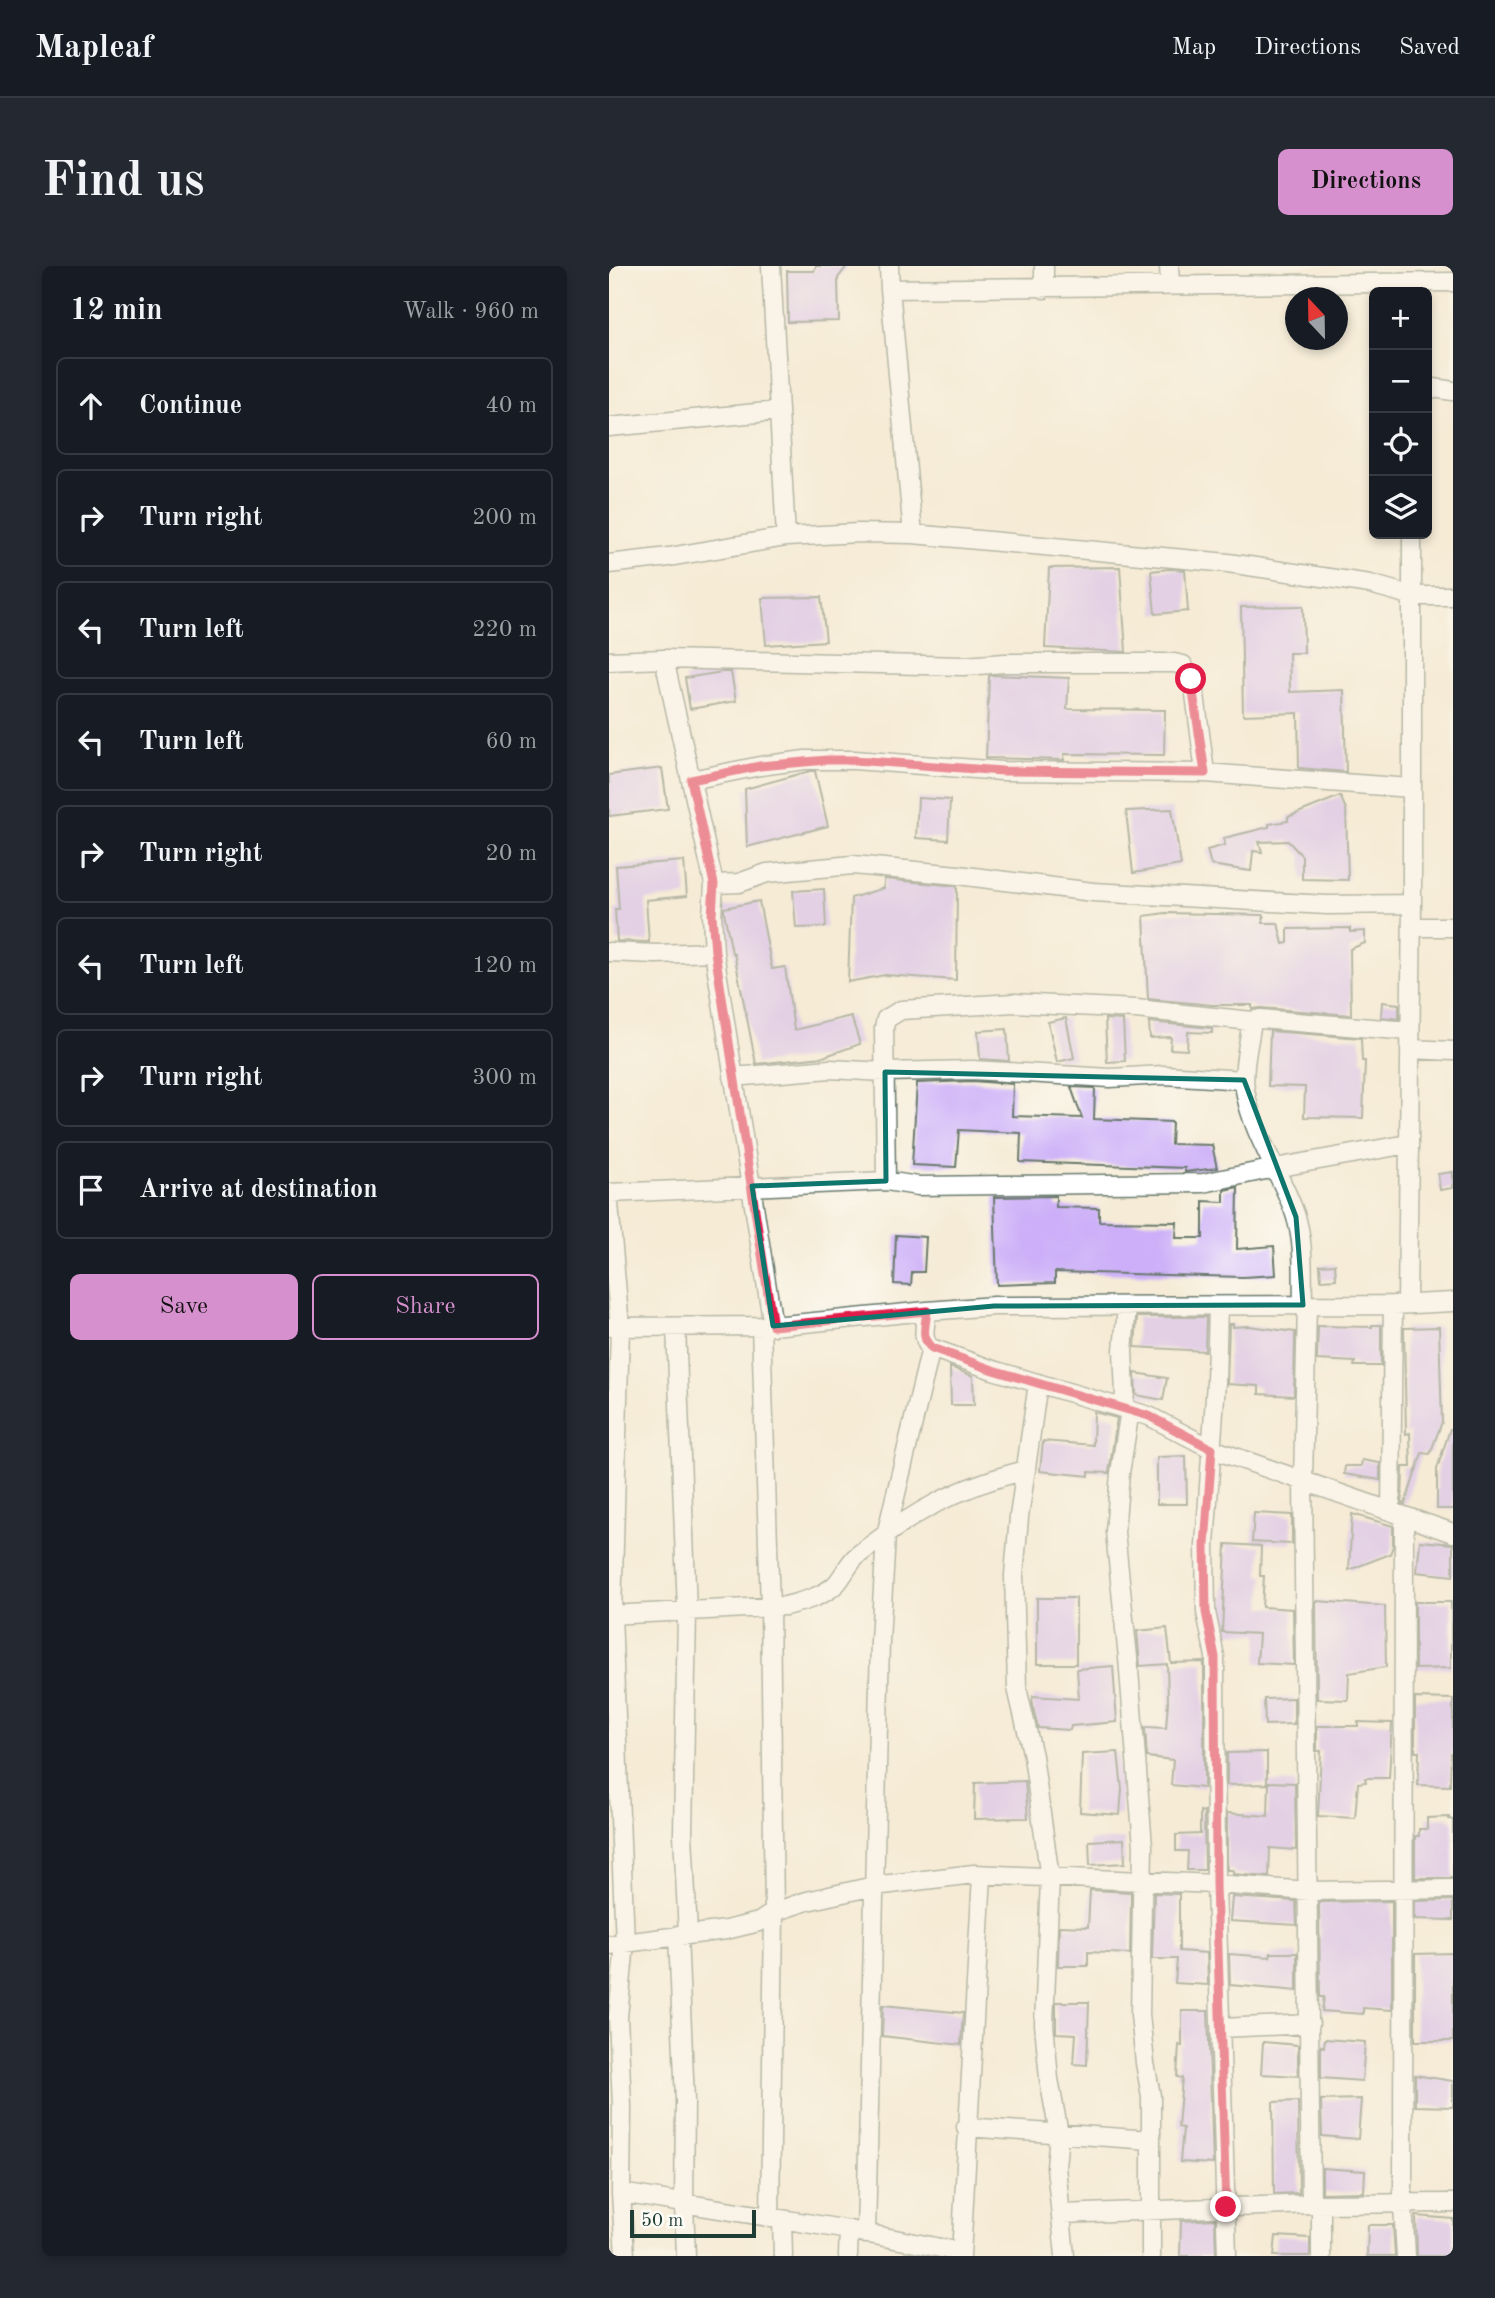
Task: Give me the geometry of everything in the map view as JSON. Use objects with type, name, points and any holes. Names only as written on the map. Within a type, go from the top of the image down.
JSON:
[{"type":"street","points":[[771,266],[786,537]]},
{"type":"street","points":[[889,266],[913,534]]},
{"type":"street","points":[[1044,266],[1044,289]]},
{"type":"street","points":[[1169,266],[1170,285]]},
{"type":"street","points":[[890,289],[1044,289],[1407,280],[1453,282]]},
{"type":"street","points":[[1432,388],[1453,391]]},
{"type":"street","points":[[609,427],[779,411]]},
{"type":"street","points":[[609,564],[669,557],[786,537],[858,533],[913,534],[1229,563],[1370,584],[1413,596],[1453,596]]},
{"type":"street","points":[[1406,2256],[1403,2204],[1404,1888],[1398,1514],[1400,1304],[1408,1144],[1412,927],[1412,539]]},
{"type":"street","points":[[609,661],[664,659],[952,666],[1005,663],[1174,663],[1183,665],[1194,686],[1205,773]]},
{"type":"street","points":[[664,659],[714,884],[712,915],[715,952],[751,1186],[767,1326],[776,2219],[782,2256]]},
{"type":"street","points":[[691,780],[760,766],[854,760],[1002,771],[1205,773],[1411,788]]},
{"type":"street","points":[[714,884],[739,883],[767,873],[853,865],[1093,892],[1327,905],[1412,904]]},
{"type":"street","points":[[1412,927],[1453,927]]},
{"type":"street","points":[[609,952],[715,952]]},
{"type":"street","points":[[886,1181],[884,1028],[886,1019],[901,1010],[1014,1003],[1136,1009],[1252,1021],[1260,1019],[1410,1040],[1453,1051]]},
{"type":"street","points":[[1252,1021],[1244,1080],[1245,1093],[1296,1217],[1302,1248],[1305,1305],[1303,1481],[1310,2024],[1316,2205],[1321,2256]]},
{"type":"street","points":[[733,1077],[830,1069],[885,1072],[972,1070],[1110,1078],[1164,1075],[1244,1080]]},
{"type":"street","points":[[609,1193],[886,1181],[918,1186],[1203,1183],[1408,1144]]},
{"type":"street","points":[[609,1204],[615,1327],[610,1615],[618,2017],[615,2123],[625,2256]]},
{"type":"street","points":[[615,1327],[767,1326],[994,1306],[1127,1307],[1453,1302]]},
{"type":"street","points":[[1218,1306],[1205,1545],[1206,1612],[1215,1657],[1216,1884],[1227,2256]]},
{"type":"street","points":[[1127,1307],[1123,1350],[1126,1409],[1115,1532],[1141,1816],[1144,1881],[1140,2015],[1151,2096],[1151,2256]]},
{"type":"street","points":[[927,1311],[924,1338],[926,1344],[932,1348],[1149,1416],[1212,1449],[1453,1533]]},
{"type":"street","points":[[676,1327],[687,1611],[683,1834],[686,2256]]},
{"type":"street","points":[[848,2256],[857,2232],[874,1886],[880,1641],[886,1535],[932,1348]]},
{"type":"street","points":[[1038,1383],[1014,1575],[1017,1688],[1033,1756],[1050,1878],[1044,2024],[1059,2134],[1056,2167],[1065,2256]]},
{"type":"street","points":[[610,1615],[785,1606],[809,1600],[834,1586],[856,1557],[927,1506],[984,1481],[1026,1470]]},
{"type":"street","points":[[617,1944],[726,1930],[759,1922],[774,1912],[807,1901],[874,1886],[974,1874],[1216,1884],[1309,1891],[1453,1889]]},
{"type":"street","points":[[621,2193],[857,2232],[961,2254],[982,1875]]},
{"type":"street","points":[[1221,2028],[1310,2024]]},
{"type":"street","points":[[966,2127],[1151,2140]]},
{"type":"street","points":[[1062,2214],[1150,2209],[1453,2203]]},
{"type":"highlighted area","points":[[885,1072],[1244,1080],[1296,1217],[1303,1305],[994,1306],[773,1326],[752,1186],[886,1181]]},
{"type":"building","points":[[816,266],[847,266],[838,278],[839,321],[788,322],[787,271],[814,271]]},
{"type":"building","points":[[1120,567],[1126,652],[1045,648],[1049,568]]},
{"type":"building","points":[[1185,570],[1188,611],[1155,614],[1151,571]]},
{"type":"building","points":[[821,597],[826,641],[766,645],[762,598]]},
{"type":"building","points":[[1303,606],[1304,653],[1289,653],[1290,692],[1344,690],[1346,772],[1299,768],[1298,713],[1243,715],[1241,607]]},
{"type":"building","points":[[731,672],[736,701],[690,709],[685,678]]},
{"type":"building","points":[[989,676],[1069,678],[1067,709],[1165,710],[1164,755],[1064,754],[1064,760],[986,758]]},
{"type":"building","points":[[662,768],[668,809],[609,816],[609,775]]},
{"type":"building","points":[[815,771],[828,826],[747,847],[745,789]]},
{"type":"building","points":[[1340,796],[1346,809],[1348,880],[1302,879],[1302,856],[1288,841],[1259,842],[1262,852],[1253,851],[1251,871],[1211,865],[1207,850],[1225,845],[1224,838],[1288,821],[1288,817]]},
{"type":"building","points":[[918,798],[950,800],[948,840],[916,838]]},
{"type":"building","points":[[1172,809],[1181,865],[1133,873],[1126,811]]},
{"type":"building","points":[[684,861],[687,896],[646,900],[649,942],[617,941],[615,909],[619,909],[616,866]]},
{"type":"building","points":[[884,879],[957,886],[956,980],[885,975],[848,982],[851,898],[884,888]]},
{"type":"building","points":[[824,889],[826,927],[796,928],[793,891]]},
{"type":"building","points":[[759,901],[772,969],[785,967],[794,1030],[851,1016],[860,1044],[823,1057],[756,1064],[724,908]]},
{"type":"building","points":[[1165,913],[1264,915],[1263,923],[1278,923],[1283,944],[1288,943],[1288,929],[1350,928],[1350,932],[1365,931],[1365,943],[1350,949],[1351,1015],[1252,1009],[1252,1005],[1213,1005],[1148,999],[1144,916]]},
{"type":"building","points":[[1382,1002],[1399,1004],[1399,1019],[1381,1017]]},
{"type":"building","points":[[1066,1018],[1074,1058],[1057,1062],[1048,1022]]},
{"type":"building","points":[[1105,1019],[1123,1020],[1125,1061],[1107,1062]]},
{"type":"building","points":[[1149,1022],[1212,1028],[1212,1033],[1188,1032],[1187,1050],[1170,1049],[1171,1037],[1150,1038]]},
{"type":"building","points":[[1007,1029],[1009,1061],[980,1059],[978,1031]]},
{"type":"building","points":[[1270,1031],[1361,1038],[1362,1061],[1365,1061],[1363,1118],[1304,1117],[1305,1087],[1268,1086]]},
{"type":"building","points":[[972,1081],[1013,1084],[1012,1116],[1082,1118],[1071,1087],[1095,1088],[1094,1119],[1172,1122],[1171,1144],[1212,1145],[1217,1168],[1185,1172],[1185,1168],[1020,1162],[1021,1133],[959,1130],[956,1167],[912,1165],[917,1083]]},
{"type":"building","points":[[1453,1172],[1453,1188],[1440,1190],[1438,1174]]},
{"type":"building","points":[[1238,1187],[1237,1249],[1274,1246],[1276,1275],[1243,1277],[1055,1272],[1055,1283],[997,1285],[994,1197],[1056,1196],[1056,1207],[1099,1208],[1099,1221],[1177,1222],[1176,1238],[1203,1238],[1203,1201],[1224,1202],[1224,1190]]},
{"type":"building","points":[[896,1235],[926,1237],[924,1272],[912,1272],[911,1285],[894,1284]]},
{"type":"building","points":[[1335,1264],[1336,1279],[1321,1280],[1320,1265]]},
{"type":"building","points":[[1137,1317],[1206,1317],[1205,1351],[1135,1347]]},
{"type":"building","points":[[1229,1324],[1233,1324],[1233,1327],[1249,1326],[1295,1332],[1294,1396],[1259,1394],[1259,1386],[1227,1384]]},
{"type":"building","points":[[1381,1325],[1381,1366],[1354,1366],[1355,1362],[1317,1360],[1318,1326]]},
{"type":"building","points":[[1439,1327],[1442,1422],[1430,1454],[1422,1453],[1405,1504],[1402,1503],[1403,1467],[1411,1467],[1410,1433],[1406,1434],[1404,1328]]},
{"type":"building","points":[[950,1367],[973,1376],[974,1405],[951,1405]]},
{"type":"building","points":[[1135,1373],[1167,1378],[1163,1400],[1136,1395]]},
{"type":"building","points":[[1094,1412],[1117,1418],[1109,1473],[1089,1472],[1089,1476],[1040,1471],[1043,1441],[1093,1445]]},
{"type":"building","points":[[1450,1429],[1453,1429],[1453,1509],[1437,1509],[1437,1469]]},
{"type":"building","points":[[1186,1456],[1187,1504],[1157,1504],[1157,1457]]},
{"type":"building","points":[[1362,1460],[1380,1463],[1380,1480],[1344,1474],[1345,1466],[1361,1466]]},
{"type":"building","points":[[1254,1513],[1292,1515],[1292,1544],[1252,1542]]},
{"type":"building","points":[[1352,1514],[1393,1526],[1393,1546],[1390,1554],[1349,1570]]},
{"type":"building","points":[[1420,1541],[1453,1544],[1453,1576],[1417,1572]]},
{"type":"building","points":[[1226,1544],[1261,1546],[1260,1576],[1264,1576],[1262,1607],[1293,1609],[1294,1665],[1257,1663],[1259,1634],[1222,1632]]},
{"type":"building","points":[[1037,1598],[1076,1598],[1076,1664],[1037,1664]]},
{"type":"building","points":[[1316,1601],[1385,1606],[1386,1667],[1349,1673],[1348,1700],[1317,1699]]},
{"type":"building","points":[[1415,1602],[1451,1602],[1451,1668],[1415,1669]]},
{"type":"building","points":[[1167,1628],[1171,1663],[1204,1662],[1204,1788],[1171,1785],[1173,1760],[1147,1757],[1145,1727],[1166,1728],[1167,1664],[1140,1666],[1137,1631]]},
{"type":"building","points":[[1113,1666],[1117,1722],[1071,1726],[1070,1730],[1038,1728],[1033,1696],[1079,1699],[1077,1669]]},
{"type":"building","points":[[1294,1698],[1294,1724],[1265,1725],[1264,1699]]},
{"type":"building","points":[[1415,1698],[1453,1699],[1450,1786],[1418,1785],[1419,1752],[1415,1752]]},
{"type":"building","points":[[1358,1722],[1392,1723],[1389,1778],[1365,1778],[1366,1782],[1358,1783],[1355,1818],[1318,1816],[1321,1751],[1317,1751],[1317,1726],[1358,1726]]},
{"type":"building","points":[[1118,1752],[1122,1789],[1120,1815],[1080,1812],[1082,1754]]},
{"type":"building","points":[[1267,1752],[1267,1784],[1227,1785],[1227,1753]]},
{"type":"building","points":[[1025,1781],[1028,1818],[974,1819],[975,1783]]},
{"type":"building","points":[[1269,1782],[1295,1783],[1296,1850],[1270,1848],[1269,1877],[1233,1874],[1233,1870],[1227,1870],[1227,1813],[1268,1816]]},
{"type":"building","points":[[1200,1811],[1204,1812],[1205,1870],[1187,1870],[1188,1851],[1176,1851],[1176,1835],[1200,1834]]},
{"type":"building","points":[[1449,1817],[1453,1820],[1453,1878],[1415,1878],[1415,1836],[1419,1836],[1419,1829],[1427,1829],[1427,1818]]},
{"type":"building","points":[[1124,1839],[1125,1863],[1090,1865],[1089,1841]]},
{"type":"building","points":[[1090,1890],[1131,1892],[1130,1954],[1088,1952],[1088,1966],[1058,1966],[1059,1926],[1088,1927]]},
{"type":"building","points":[[1154,1893],[1179,1894],[1179,1951],[1207,1953],[1208,1985],[1175,1983],[1177,1959],[1152,1959]]},
{"type":"building","points":[[1232,1897],[1296,1901],[1297,1925],[1230,1921]]},
{"type":"building","points":[[1453,1900],[1453,1920],[1415,1919],[1415,1901]]},
{"type":"building","points":[[1392,1901],[1392,2010],[1363,2008],[1363,2014],[1322,2011],[1324,1997],[1320,1997],[1319,1902]]},
{"type":"building","points":[[1271,1953],[1297,1953],[1297,1991],[1230,1985],[1229,1954],[1270,1957]]},
{"type":"building","points":[[1453,1953],[1453,2041],[1415,2041],[1415,1954]]},
{"type":"building","points":[[1056,2002],[1089,2002],[1087,2065],[1074,2064],[1076,2034],[1056,2033]]},
{"type":"building","points":[[883,2005],[963,2013],[961,2045],[882,2036]]},
{"type":"building","points":[[1182,2011],[1208,2011],[1213,2164],[1180,2162],[1183,2128],[1178,2127],[1182,2078],[1177,2077],[1179,2045],[1182,2046]]},
{"type":"building","points":[[1325,2039],[1365,2042],[1362,2081],[1321,2078],[1321,2046],[1324,2047]]},
{"type":"building","points":[[1263,2042],[1298,2045],[1298,2076],[1261,2074]]},
{"type":"building","points":[[1415,2075],[1453,2081],[1453,2107],[1415,2106]]},
{"type":"building","points":[[1361,2099],[1358,2139],[1322,2136],[1321,2100]]},
{"type":"building","points":[[1298,2101],[1299,2193],[1274,2194],[1273,2102]]},
{"type":"building","points":[[1322,2168],[1365,2171],[1364,2192],[1322,2193]]},
{"type":"building","points":[[1416,2216],[1453,2219],[1453,2256],[1417,2256]]},
{"type":"building","points":[[1215,2219],[1216,2256],[1180,2256],[1181,2221]]},
{"type":"building","points":[[1368,2225],[1393,2225],[1395,2256],[1367,2256]]},
{"type":"building","points":[[1276,2236],[1310,2238],[1310,2256],[1274,2256]]},
{"type":"route","points":[[1191,679],[1205,773],[1002,771],[854,760],[805,760],[691,780],[714,884],[712,915],[715,952],[773,1326],[927,1311],[924,1338],[926,1344],[932,1348],[993,1370],[1149,1416],[1212,1449],[1205,1545],[1206,1612],[1215,1657],[1216,1884],[1226,2207]]}]
